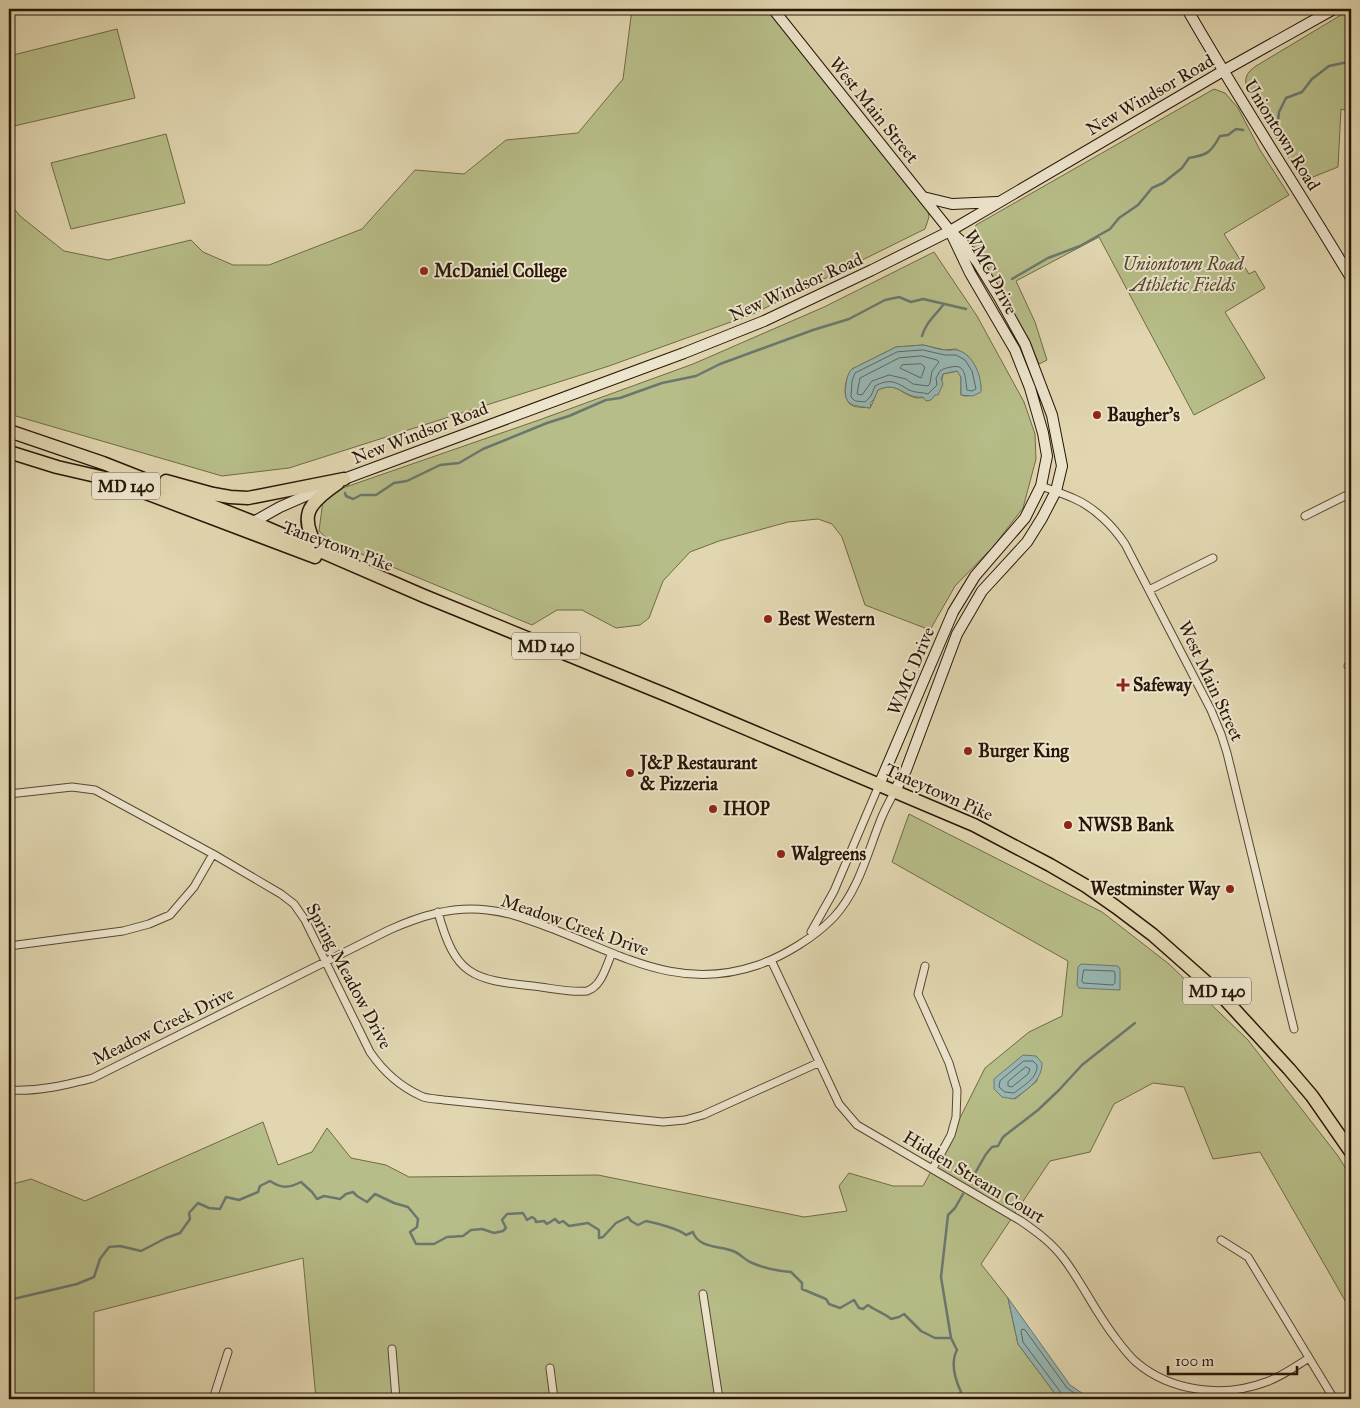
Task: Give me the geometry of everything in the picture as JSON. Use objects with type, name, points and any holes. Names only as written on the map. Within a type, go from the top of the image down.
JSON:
[{"type":"highway","points":[[9,425],[76,454]]},
{"type":"highway","name":"MD 140","points":[[9,431],[103,463],[254,522]]},
{"type":"highway","name":"MD 140","points":[[9,452],[56,467],[109,480],[241,530]]},
{"type":"highway","points":[[103,463],[212,494],[230,497],[266,496],[344,478]]},
{"type":"highway","points":[[320,550],[308,528],[308,513],[321,494],[344,478]]},
{"type":"highway","name":"Taneytown Pike","points":[[254,522],[424,596],[974,825],[1050,865],[1086,886],[1153,935],[1222,996],[1312,1096],[1351,1152]]},
{"type":"highway","name":"Taneytown Pike","points":[[241,530],[424,596]]},
{"type":"main road","name":"West Main Street","points":[[773,9],[950,231]]},
{"type":"main road","name":"Uniontown Road","points":[[1187,9],[1223,71],[1351,278]]},
{"type":"main road","name":"New Windsor Road","points":[[241,530],[280,507],[344,478],[684,353],[764,321],[872,270],[950,231],[1223,71],[1334,9]]},
{"type":"main road","points":[[922,196],[952,204],[1000,202]]},
{"type":"main road","name":"WMC Drive","points":[[879,785],[953,612],[975,576],[1025,518],[1041,486],[1047,456],[1043,433],[1030,388],[1015,350],[970,273],[950,231]]},
{"type":"main road","name":"WMC Drive","points":[[895,792],[906,770],[957,634],[967,614],[982,591],[1027,542],[1056,492],[1062,466],[1049,408],[1025,344],[978,263],[964,243],[950,231]]},
{"type":"street","name":"West Main Street","points":[[1041,486],[1077,499],[1096,512],[1113,528],[1125,544],[1207,703],[1221,734],[1294,1029]]},
{"type":"street","points":[[1305,516],[1351,493]]},
{"type":"street","points":[[1149,590],[1213,558]]},
{"type":"street","name":"Meadow Creek Drive","points":[[803,941],[815,927],[834,891],[879,785]]},
{"type":"street","name":"Spring Meadow Drive","points":[[9,794],[72,787],[95,790],[214,854],[281,894],[294,904],[305,920],[370,1052],[378,1064],[398,1083],[422,1096],[444,1100],[662,1122],[685,1120],[703,1115],[818,1062]]},
{"type":"street","name":"Meadow Creek Drive","points":[[9,1090],[26,1091],[58,1087],[93,1078],[405,923],[438,912],[473,909],[509,914],[666,972],[695,975],[734,972],[771,960],[803,941],[834,916],[850,894],[882,817],[895,792]]},
{"type":"street","points":[[1351,798],[1351,809]]},
{"type":"street","points":[[9,946],[122,931],[170,916],[194,887],[214,854]]},
{"type":"street","points":[[438,912],[446,940],[455,956],[472,972],[490,981],[587,991],[594,988],[598,983],[612,953]]},
{"type":"street","name":"Hidden Stream Court","points":[[771,960],[839,1104],[857,1125],[933,1168],[1042,1235],[1064,1258],[1113,1336],[1136,1362],[1158,1376],[1185,1386],[1209,1391],[1226,1391],[1267,1382],[1310,1358]]},
{"type":"street","points":[[925,966],[918,994],[949,1063],[957,1090],[956,1117],[951,1136],[933,1168]]},
{"type":"street","points":[[1221,1240],[1248,1257],[1334,1399]]},
{"type":"street","points":[[703,1294],[719,1399]]},
{"type":"street","points":[[392,1349],[396,1399]]},
{"type":"street","points":[[213,1399],[228,1352]]},
{"type":"street","points":[[550,1368],[554,1399]]},
{"type":"street","points":[[1226,1391],[1228,1399]]},
{"type":"green space","name":"McDaniel College","points":[[632,9],[773,9],[927,206],[929,217],[925,229],[753,314],[609,366],[289,468],[222,476],[9,414],[9,202],[20,216],[64,251],[108,260],[191,240],[203,252],[233,265],[269,265],[362,229],[415,170],[464,174],[506,140],[578,133],[623,79]]},
{"type":"green space","points":[[1351,9],[1351,112],[1341,109],[1338,167],[1308,179],[1304,183],[1247,89],[1247,76],[1256,66]]},
{"type":"green space","points":[[117,29],[135,98],[14,126],[9,111],[9,56]]},
{"type":"green space","name":"Uniontown Road Athletic Fields","points":[[1214,89],[1225,93],[1238,108],[1260,150],[1289,195],[1224,234],[1249,274],[1255,271],[1265,288],[1225,312],[1265,378],[1194,415],[1099,237],[1016,281],[1035,322],[1047,360],[1039,364],[1029,339],[974,247],[973,234],[976,225]]},
{"type":"green space","points":[[166,134],[185,203],[71,229],[51,163]]},
{"type":"green space","points":[[934,252],[977,316],[1024,402],[1035,434],[1036,459],[1023,508],[993,547],[955,586],[930,630],[865,605],[842,537],[832,524],[818,519],[788,522],[719,541],[690,552],[663,581],[649,618],[640,625],[616,628],[582,610],[557,610],[532,625],[330,541],[319,531],[323,500],[337,490],[693,364],[824,307]],"holes":[[[923,345],[945,350],[956,349],[968,356],[979,376],[981,387],[975,393],[970,396],[961,395],[961,377],[958,371],[943,374],[940,390],[933,396],[917,398],[890,387],[878,390],[870,408],[854,406],[847,400],[845,386],[852,369],[896,347]]]},
{"type":"green space","points":[[909,814],[1102,912],[1169,964],[1248,1040],[1338,1156],[1351,1177],[1351,1311],[1260,1152],[1213,1159],[1184,1087],[1153,1083],[1114,1104],[1090,1152],[1050,1161],[981,1264],[1008,1298],[1018,1344],[1059,1399],[316,1399],[303,1258],[94,1312],[94,1399],[9,1399],[9,1185],[31,1179],[85,1201],[263,1122],[278,1165],[312,1152],[327,1128],[351,1158],[386,1165],[409,1177],[598,1175],[804,1217],[847,1211],[839,1186],[849,1173],[893,1186],[923,1186],[985,1068],[1029,1032],[1062,1016],[1068,961],[892,862]],"holes":[[[1036,1056],[1037,1081],[1015,1099]]]},
{"type":"water","points":[[923,345],[943,350],[957,350],[968,356],[976,367],[981,392],[973,396],[961,395],[961,377],[957,371],[943,374],[941,379],[943,384],[938,395],[935,395],[931,400],[926,401],[923,397],[916,397],[891,387],[878,390],[871,402],[870,408],[850,403],[845,391],[848,376],[852,369],[896,347]]},
{"type":"water","points":[[1081,964],[1118,966],[1120,969],[1120,990],[1079,988],[1077,985],[1078,967]]},
{"type":"water","points":[[1023,1055],[1036,1056],[1042,1063],[1037,1080],[1014,1099],[1002,1097],[994,1089],[994,1079]]},
{"type":"water","points":[[1008,1298],[1070,1385],[1091,1399],[1059,1399],[1018,1344]]},
{"type":"waterway","points":[[1274,126],[1278,121],[1279,112],[1286,98],[1302,92],[1312,79],[1329,66],[1348,62],[1351,59]]},
{"type":"waterway","points":[[1012,279],[1048,258],[1080,246],[1110,229],[1119,218],[1138,205],[1152,188],[1163,183],[1182,168],[1189,158],[1201,156],[1208,152],[1220,136],[1228,135],[1236,129],[1243,130]]},
{"type":"waterway","points":[[345,493],[346,496],[353,499],[361,495],[376,495],[394,483],[407,481],[440,465],[459,463],[483,449],[606,400],[620,398],[662,383],[696,376],[720,364],[849,319],[885,300],[899,297],[911,302],[923,299],[966,309]]},
{"type":"waterway","points":[[922,336],[928,323],[943,305]]},
{"type":"waterway","points":[[970,1182],[992,1147],[998,1146],[1003,1137],[1038,1110],[1082,1065],[1135,1023]]},
{"type":"waterway","points":[[9,1300],[77,1284],[94,1277],[100,1259],[109,1247],[120,1246],[141,1251],[180,1233],[190,1219],[189,1213],[198,1203],[209,1208],[220,1209],[226,1197],[239,1200],[258,1192],[260,1186],[270,1181],[286,1187],[301,1182],[317,1199],[324,1196],[340,1199],[346,1194],[353,1192],[367,1202],[375,1194],[408,1207],[418,1219],[417,1227],[410,1232],[416,1244],[434,1244],[447,1237],[463,1236],[471,1230],[482,1229],[494,1233],[503,1231],[506,1228],[502,1220],[507,1214],[523,1213],[527,1220],[532,1217],[536,1222],[544,1221],[547,1224],[555,1219],[559,1223],[563,1221],[569,1226],[588,1223],[599,1230],[599,1238],[603,1237],[616,1223],[628,1217],[638,1225],[646,1221],[673,1228],[686,1235],[693,1232],[704,1244],[733,1251],[760,1266],[791,1272],[802,1283],[802,1289],[826,1299],[829,1304],[840,1308],[854,1300],[859,1308],[863,1309],[868,1305],[891,1319],[904,1314],[921,1331],[935,1338],[951,1338]]},
{"type":"waterway","points":[[956,1399],[961,1392],[955,1376],[954,1366],[957,1350],[951,1338],[941,1277],[948,1215],[955,1208],[963,1194]]},
{"type":"place","name":"McDaniel College","points":[[424,271]]},
{"type":"place","name":"Baugher's","points":[[1097,415]]},
{"type":"place","name":"Best Western","points":[[768,619]]},
{"type":"place","name":"Safeway","points":[[1123,685]]},
{"type":"place","name":"Burger King","points":[[968,751]]},
{"type":"place","name":"J&P Restaurant & Pizzeria","points":[[630,773]]},
{"type":"place","name":"IHOP","points":[[713,809]]},
{"type":"place","name":"NWSB Bank","points":[[1068,825]]},
{"type":"place","name":"Walgreens","points":[[781,854]]},
{"type":"place","name":"Westminster Way","points":[[1230,889]]}]
